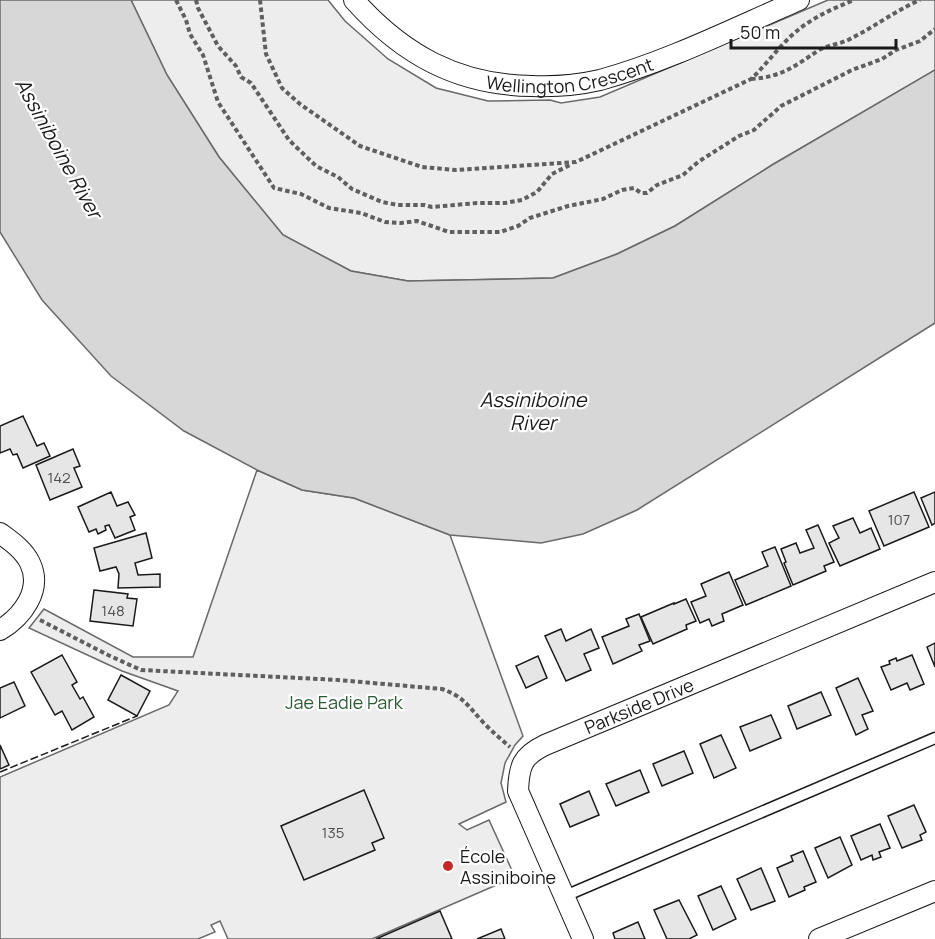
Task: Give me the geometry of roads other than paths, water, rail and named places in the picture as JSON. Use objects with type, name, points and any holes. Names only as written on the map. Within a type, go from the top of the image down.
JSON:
[{"type":"street","name":"Wellington Crescent","points":[[354,0],[387,34],[417,56],[448,71],[484,82],[513,86],[569,86],[599,80],[641,67],[799,0]]},
{"type":"street","points":[[0,533],[17,546],[31,564],[33,581],[31,595],[24,611],[14,622],[0,630]]},
{"type":"street","name":"Parkside Drive","points":[[565,896],[518,791],[519,772],[524,760],[535,750],[935,582]]},
{"type":"street","points":[[819,939],[935,891]]},
{"type":"street","points":[[565,896],[583,939]]},
{"type":"lane","points":[[565,896],[935,738]]},
{"type":"water","name":"Assiniboine River","points":[[0,0],[131,0],[167,75],[219,157],[283,235],[351,271],[408,281],[553,278],[617,254],[675,226],[772,165],[935,70],[935,323],[637,510],[583,534],[541,543],[450,535],[354,498],[302,490],[257,470],[184,431],[111,376],[42,300],[0,232]]},
{"type":"place","name":"École Assiniboine","points":[[448,866]]},
{"type":"park label","name":"Jae Eadie Park","points":[[344,702]]}]
